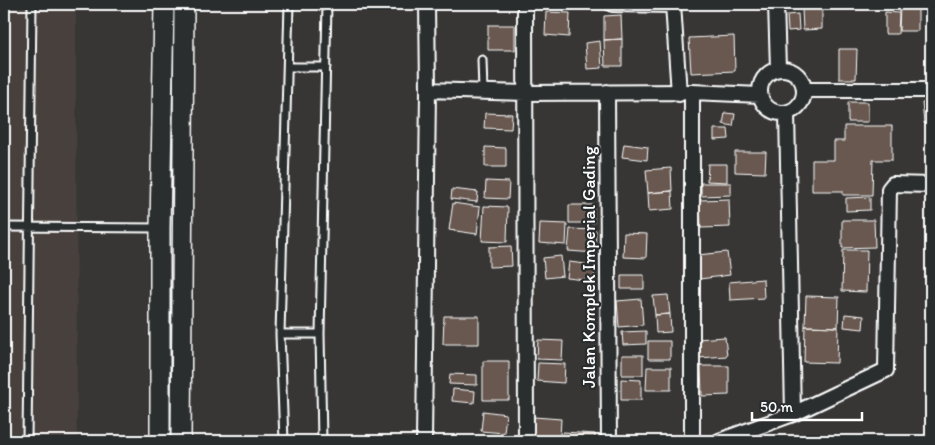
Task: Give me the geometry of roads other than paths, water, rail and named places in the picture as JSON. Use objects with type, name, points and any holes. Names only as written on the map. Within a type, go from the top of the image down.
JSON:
[{"type":"street","points":[[160,441],[160,228],[164,4]]},
{"type":"street","points":[[180,441],[184,4]]},
{"type":"street","points":[[424,441],[428,90],[427,4]]},
{"type":"street","points":[[524,4],[526,441]]},
{"type":"street","points":[[612,4],[673,4],[686,93],[692,441]]},
{"type":"street","points":[[776,4],[778,68]]},
{"type":"street","points":[[778,68],[791,70],[801,78],[805,90],[800,105],[787,114],[775,113],[765,106],[760,95],[764,78],[778,68]]},
{"type":"street","points":[[428,90],[525,93],[607,92],[760,95]]},
{"type":"street","points":[[805,90],[931,90]]},
{"type":"street","name":"Jalan Komplek Imperial Gading","points":[[607,92],[609,441]]},
{"type":"street","points":[[787,114],[792,414]]},
{"type":"street","points":[[719,441],[792,414],[886,370],[889,189],[893,184],[931,185]]},
{"type":"street","points":[[160,228],[181,227]]},
{"type":"lane","points":[[27,441],[32,4]]},
{"type":"lane","points":[[284,441],[280,334],[289,67],[289,4]]},
{"type":"lane","points":[[322,441],[320,334],[327,4]]},
{"type":"lane","points":[[482,60],[483,91]]},
{"type":"lane","points":[[289,67],[326,67]]},
{"type":"lane","points":[[4,227],[160,228]]},
{"type":"lane","points":[[280,334],[320,334]]}]
